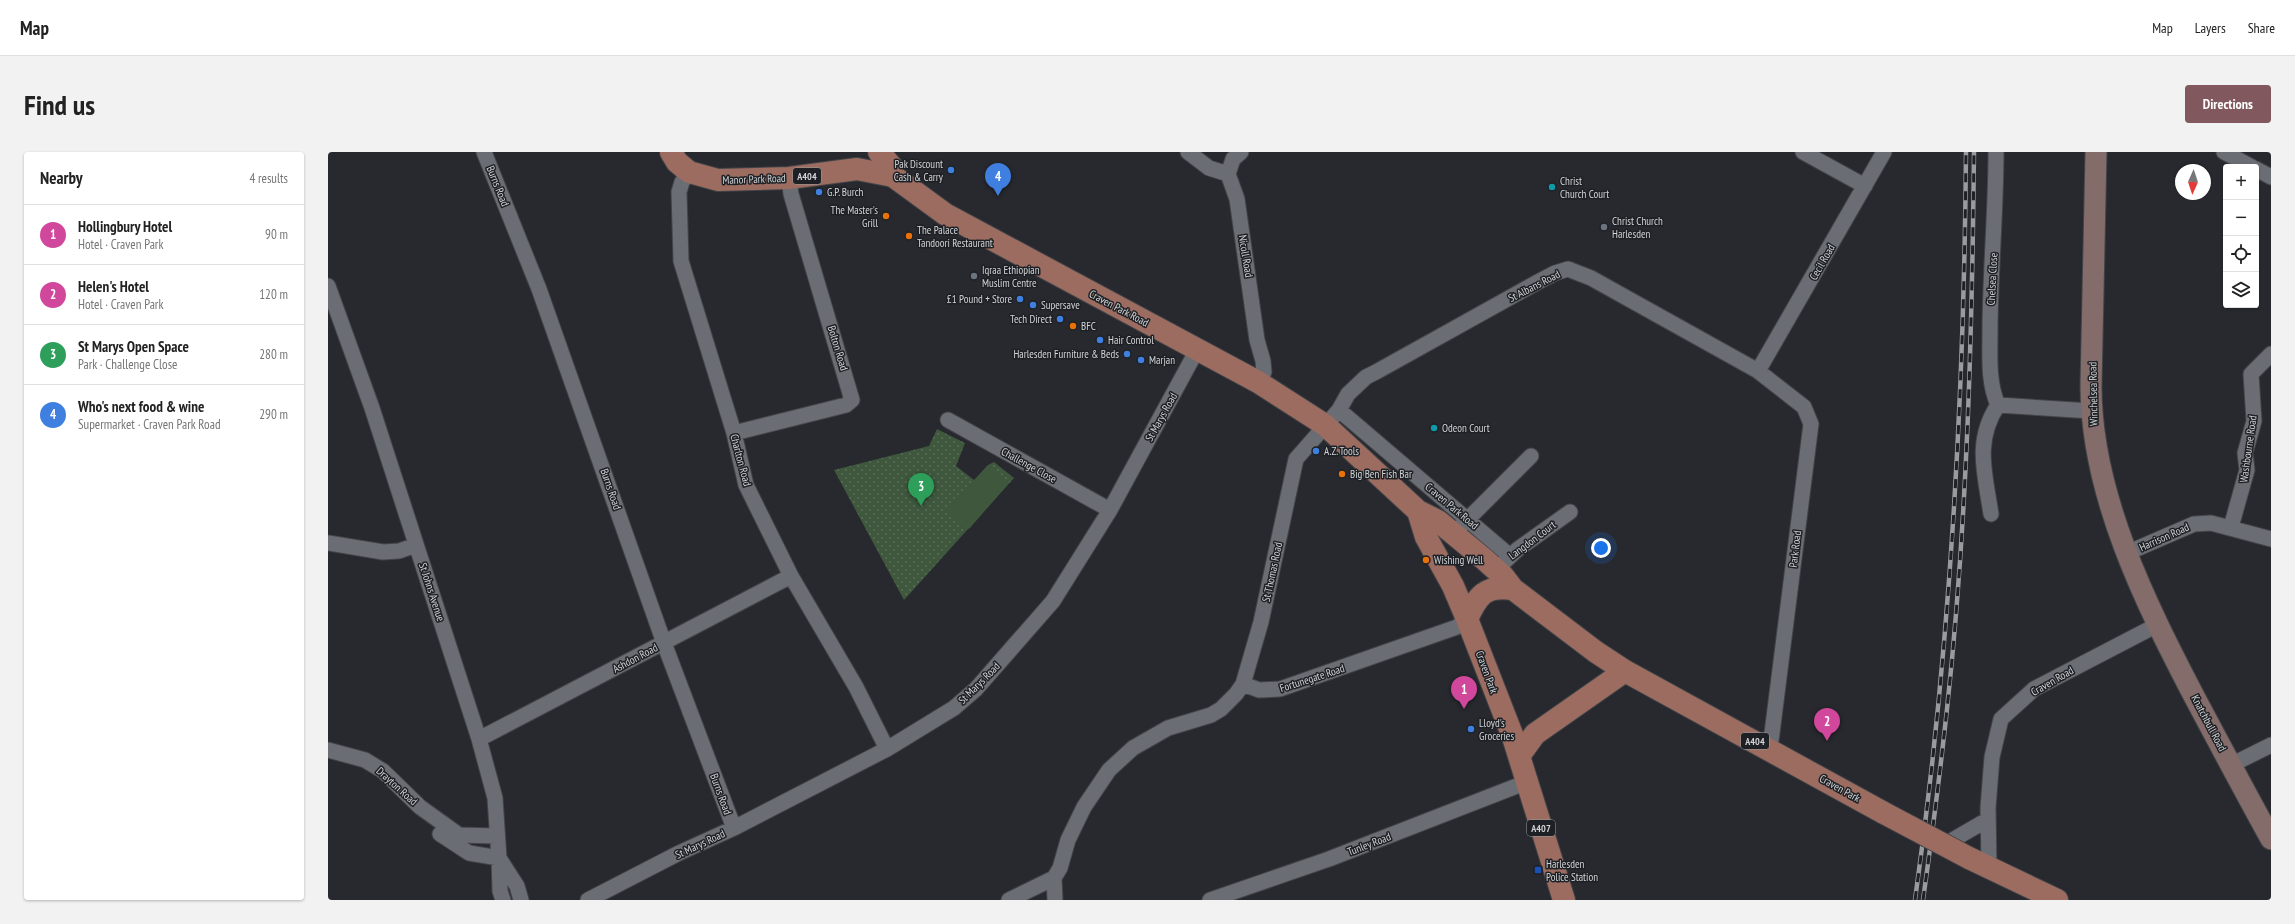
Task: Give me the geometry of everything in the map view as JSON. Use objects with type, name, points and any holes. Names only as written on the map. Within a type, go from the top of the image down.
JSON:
[{"type":"main road","name":"Manor Park Road","points":[[671,152],[677,162],[689,172],[718,180],[789,178],[862,160],[893,176]]},
{"type":"main road","name":"Craven Park Road","points":[[879,152],[892,167],[893,176],[945,214],[1197,350],[1332,418],[1418,511],[1438,521],[1460,527],[1503,563],[1513,589]]},
{"type":"main road","points":[[1418,511],[1426,537],[1453,586],[1467,619]]},
{"type":"main road","points":[[1467,619],[1481,595],[1495,588],[1513,589]]},
{"type":"main road","name":"Craven Park","points":[[1513,589],[1596,652],[1625,671],[1770,749],[1884,813],[1989,868],[2057,900]]},
{"type":"main road","name":"Craven Park","points":[[1467,619],[1519,756],[1564,900]]},
{"type":"main road","points":[[1595,693],[1598,670],[1596,652]]},
{"type":"main road","points":[[1519,756],[1535,734],[1625,671]]},
{"type":"main road","points":[[1507,726],[1535,734]]},
{"type":"street","name":"Burns Road","points":[[484,152],[539,289],[571,375],[664,643],[734,828]]},
{"type":"street","points":[[1188,152],[1209,168],[1228,174],[1233,159],[1240,152]]},
{"type":"street","points":[[1803,152],[1865,186]]},
{"type":"street","name":"Cecil Road","points":[[1758,371],[1884,152]]},
{"type":"street","name":"Chelsea Close","points":[[1996,152],[1996,203],[1990,292],[1990,372],[1993,395],[1998,405]]},
{"type":"street","name":"Winchelsea Road","points":[[2096,152],[2091,411],[2097,459],[2127,553],[2157,625]]},
{"type":"street","points":[[2224,152],[2246,164]]},
{"type":"street","points":[[2259,171],[2271,177]]},
{"type":"street","name":"Charlton Road","points":[[689,172],[682,182],[679,192],[681,261],[734,433],[746,485],[791,576],[856,687],[887,749]]},
{"type":"street","name":"Nicoll Road","points":[[1228,174],[1237,199],[1257,340],[1263,360],[1264,372],[1258,382]]},
{"type":"street","name":"Bolton Road","points":[[734,433],[846,405],[852,400],[852,392],[791,194],[789,178]]},
{"type":"street","name":"St Albans Road","points":[[1296,459],[1332,418],[1348,394],[1366,377],[1542,280],[1568,269],[1602,284],[1758,371]]},
{"type":"street","name":"St Johns Avenue","points":[[328,286],[372,408],[478,739],[495,798],[496,836],[499,858],[517,886],[521,900]]},
{"type":"street","name":"St Marys Road","points":[[588,900],[679,853],[734,828],[887,749],[954,708],[976,689],[1053,601],[1110,510],[1197,350]]},
{"type":"street","name":"Washbourne Road","points":[[2231,527],[2247,470],[2245,453],[2254,421],[2251,374],[2271,354]]},
{"type":"street","name":"Park Road","points":[[1758,371],[1804,407],[1811,424],[1770,749]]},
{"type":"street","points":[[1991,514],[1982,452],[1989,419],[1998,405],[2091,411]]},
{"type":"street","name":"Craven Park Road","points":[[1332,418],[1460,527]]},
{"type":"street","name":"Challenge Close","points":[[948,420],[1110,510]]},
{"type":"street","points":[[1460,527],[1531,456]]},
{"type":"street","name":"St Thomas Road","points":[[1243,684],[1261,622],[1296,459]]},
{"type":"street","name":"Langdon Court","points":[[1503,563],[1570,512]]},
{"type":"street","name":"Harrison Road","points":[[2127,553],[2194,524],[2211,523],[2231,527],[2271,539]]},
{"type":"street","points":[[328,543],[383,552],[399,551],[416,545]]},
{"type":"street","name":"Ashdon Road","points":[[478,739],[791,576]]},
{"type":"street","name":"Fortunegate Road","points":[[1243,684],[1259,690],[1280,689],[1458,628],[1467,619]]},
{"type":"street","name":"Knatchbull Road","points":[[2157,625],[2271,839]]},
{"type":"street","name":"Craven Road","points":[[1989,868],[1987,820],[1992,757],[2001,719],[2034,689],[2157,625]]},
{"type":"street","points":[[1009,900],[1054,878],[1060,868],[1068,840],[1084,807],[1109,770],[1133,748],[1168,728],[1211,715],[1221,709],[1243,684]]},
{"type":"street","points":[[2231,765],[2271,745]]},
{"type":"street","name":"Drayton Road","points":[[328,750],[365,760],[383,771],[420,808],[436,830],[448,840],[469,853],[499,858]]},
{"type":"street","name":"Tunley Road","points":[[1210,900],[1329,859],[1527,782]]},
{"type":"street","name":"Drayton Road","points":[[420,808],[459,835],[496,836]]},
{"type":"street","points":[[1944,844],[1987,820]]},
{"type":"street","name":"Knatchbull Road","points":[[2261,820],[2271,857]]},
{"type":"street","points":[[499,858],[500,891],[503,900]]},
{"type":"street","points":[[1054,878],[1055,900]]},
{"type":"green space","points":[[937,429],[965,443],[956,466],[974,480],[988,465],[994,462],[1014,478],[904,600],[834,470],[929,446]]},
{"type":"green space","points":[[988,465],[1009,483],[969,529],[948,511]]},
{"type":"railway","points":[[1915,900],[1937,714],[1953,527],[1962,339],[1966,152]]},
{"type":"railway","points":[[1923,900],[1947,709],[1954,640],[1964,501],[1972,292],[1974,152]]},
{"type":"place","name":"Pak Discount Cash & Carry","points":[[951,170]]},
{"type":"place","name":"Christ Church Court","points":[[1552,187]]},
{"type":"place","name":"G.P. Burch","points":[[819,192]]},
{"type":"place","name":"Who's next food & wine","points":[[998,196]]},
{"type":"place","name":"The Master's Grill","points":[[886,216]]},
{"type":"place","name":"Christ Church Harlesden","points":[[1604,227]]},
{"type":"place","name":"The Palace Tandoori Restaurant","points":[[909,236]]},
{"type":"place","name":"Iqraa Ethiopian Muslim Centre","points":[[974,276]]},
{"type":"place","name":"£1 Pound + Store","points":[[1020,299]]},
{"type":"place","name":"Supersave","points":[[1033,305]]},
{"type":"place","name":"Tech Direct","points":[[1060,319]]},
{"type":"place","name":"BFC","points":[[1073,326]]},
{"type":"place","name":"Hair Control","points":[[1100,340]]},
{"type":"place","name":"Harlesden Furniture & Beds","points":[[1127,354]]},
{"type":"place","name":"Marjan","points":[[1141,360]]},
{"type":"place","name":"Odeon Court","points":[[1434,428]]},
{"type":"place","name":"A.Z. Tools","points":[[1316,451]]},
{"type":"place","name":"Big Ben Fish Bar","points":[[1342,474]]},
{"type":"place","name":"St Marys Open Space","points":[[921,506]]},
{"type":"place","name":"Wishing Well","points":[[1426,560]]},
{"type":"place","name":"Hollingbury Hotel","points":[[1464,709]]},
{"type":"place","name":"Lloyd's Groceries","points":[[1471,729]]},
{"type":"place","name":"Helen's Hotel","points":[[1827,741]]},
{"type":"place","name":"Harlesden Police Station","points":[[1538,870]]}]
